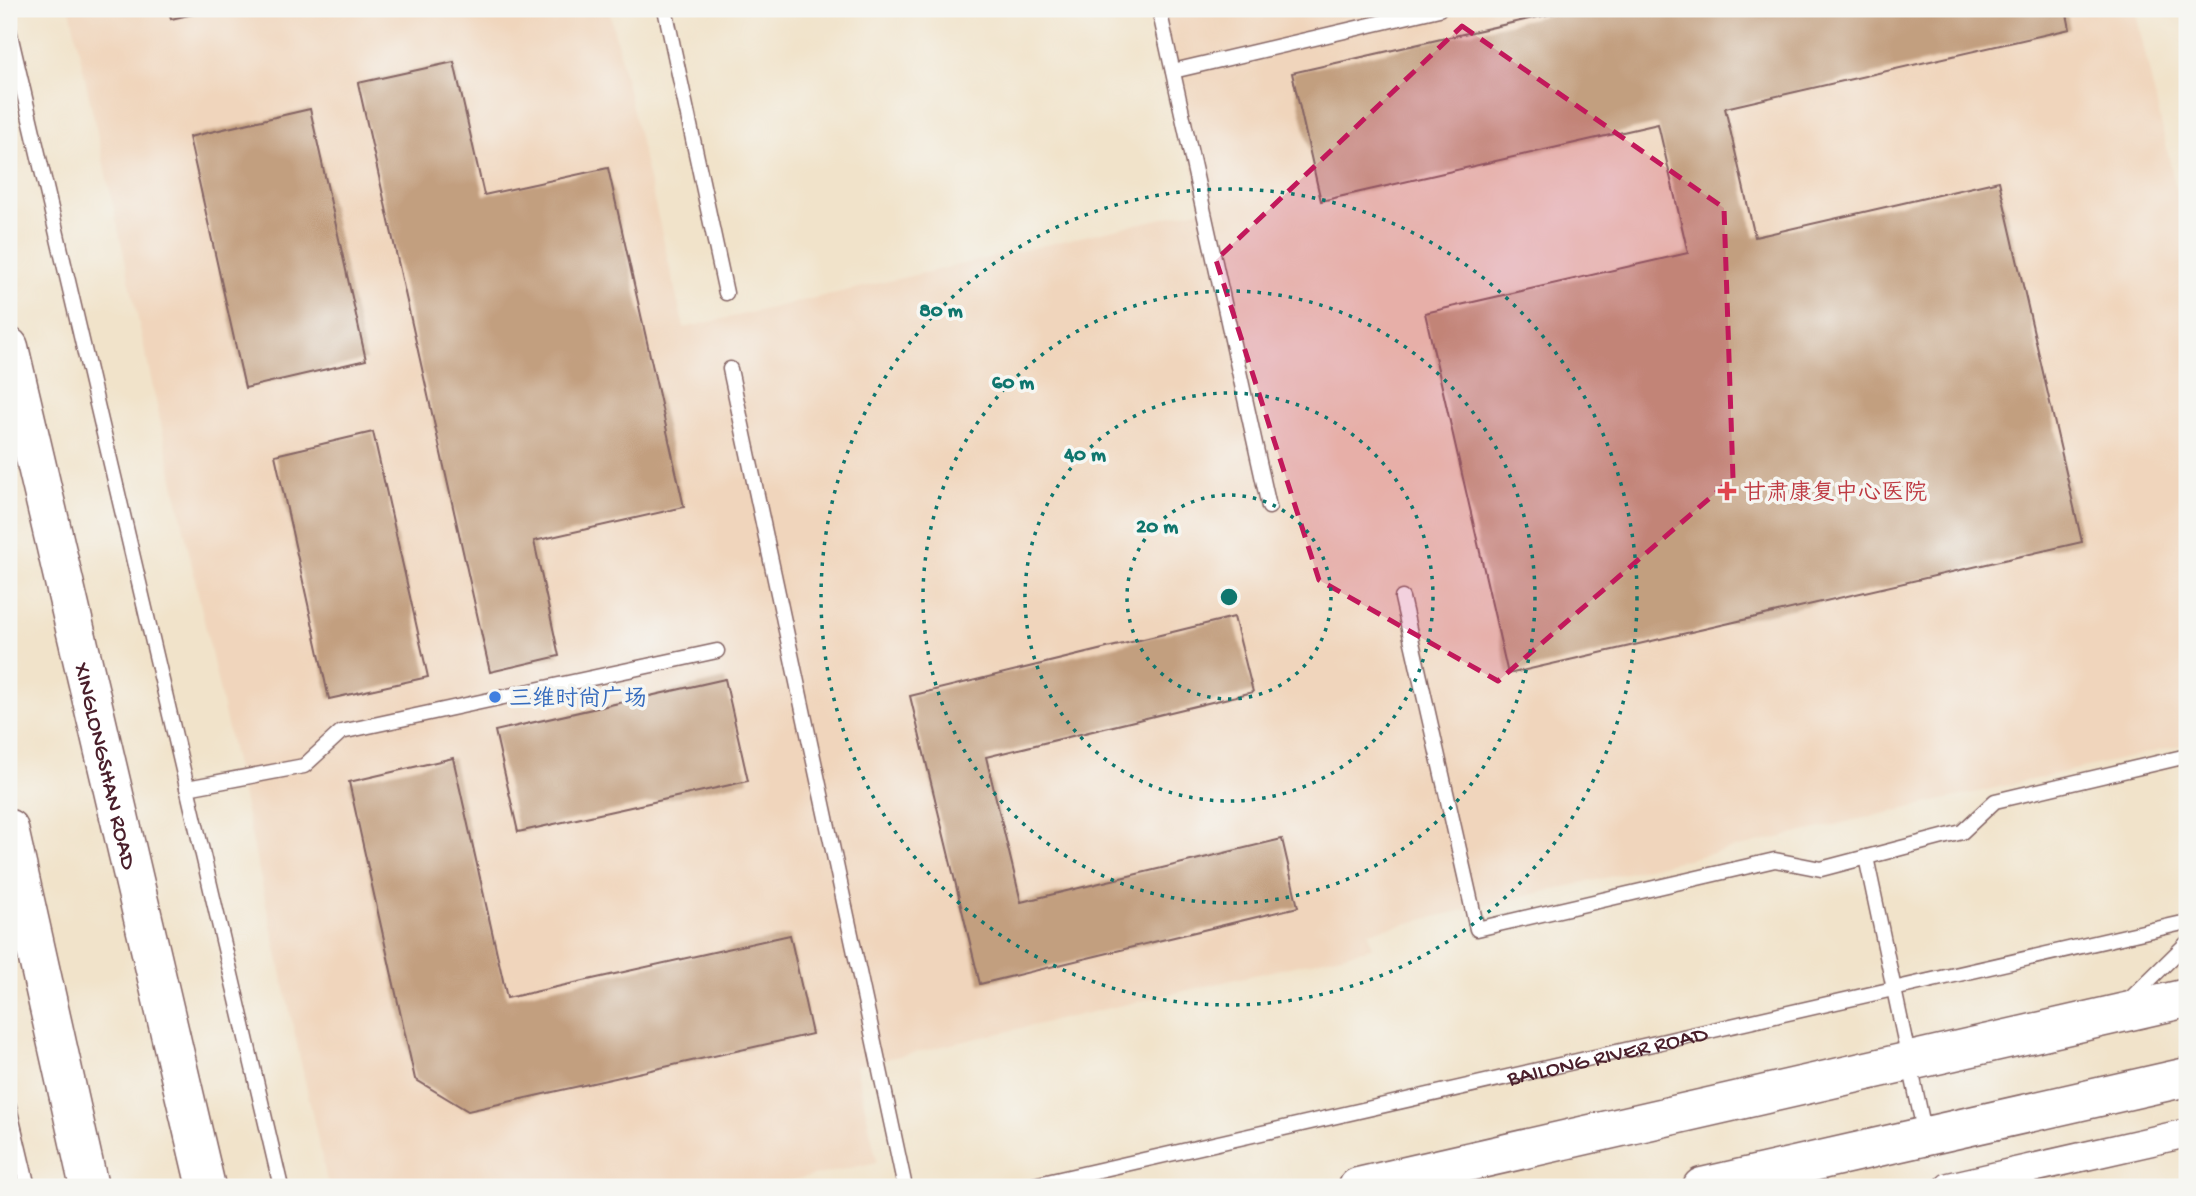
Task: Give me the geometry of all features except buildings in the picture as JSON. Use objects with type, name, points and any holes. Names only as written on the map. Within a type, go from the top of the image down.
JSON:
[{"type":"main road","name":"XINGLONGSHAN ROAD","points":[[9,347],[206,1187]]},
{"type":"main road","points":[[9,829],[89,1187]]},
{"type":"main road","points":[[1358,1187],[2187,998]]},
{"type":"main road","points":[[1702,1187],[2187,1077]]},
{"type":"street","points":[[1949,1187],[2187,1133]]},
{"type":"lane","points":[[665,9],[726,293]]},
{"type":"lane","points":[[1159,9],[1269,507]]},
{"type":"lane","points":[[1173,71],[1439,9]]},
{"type":"lane","points":[[9,30],[281,1187]]},
{"type":"lane","points":[[730,369],[905,1187]]},
{"type":"lane","points":[[1402,598],[1477,929],[1775,860],[1821,869],[1962,832],[1995,801],[2187,756]]},
{"type":"lane","points":[[187,788],[304,766],[341,732],[717,651]]},
{"type":"lane","points":[[1866,857],[1925,1137]]},
{"type":"lane","name":"BAILONG RIVER ROAD","points":[[1025,1187],[2187,922]]},
{"type":"lane","points":[[2113,1015],[2187,943]]},
{"type":"lane","points":[[9,1107],[28,1187]]},
{"type":"highlighted area","points":[[1462,26],[1724,208],[1733,478],[1498,681],[1319,580],[1216,260]]},
{"type":"shaded area","points":[[70,9],[609,9],[684,328],[1202,209],[1157,9],[2135,9],[2187,237],[2187,744],[1369,932],[1372,948],[856,1066],[877,1162],[763,1187],[336,1187],[327,1181]]},
{"type":"place","name":"甘肃康复中心医院","points":[[1727,491]]},
{"type":"place","name":"三维时尚广场","points":[[495,697]]}]
